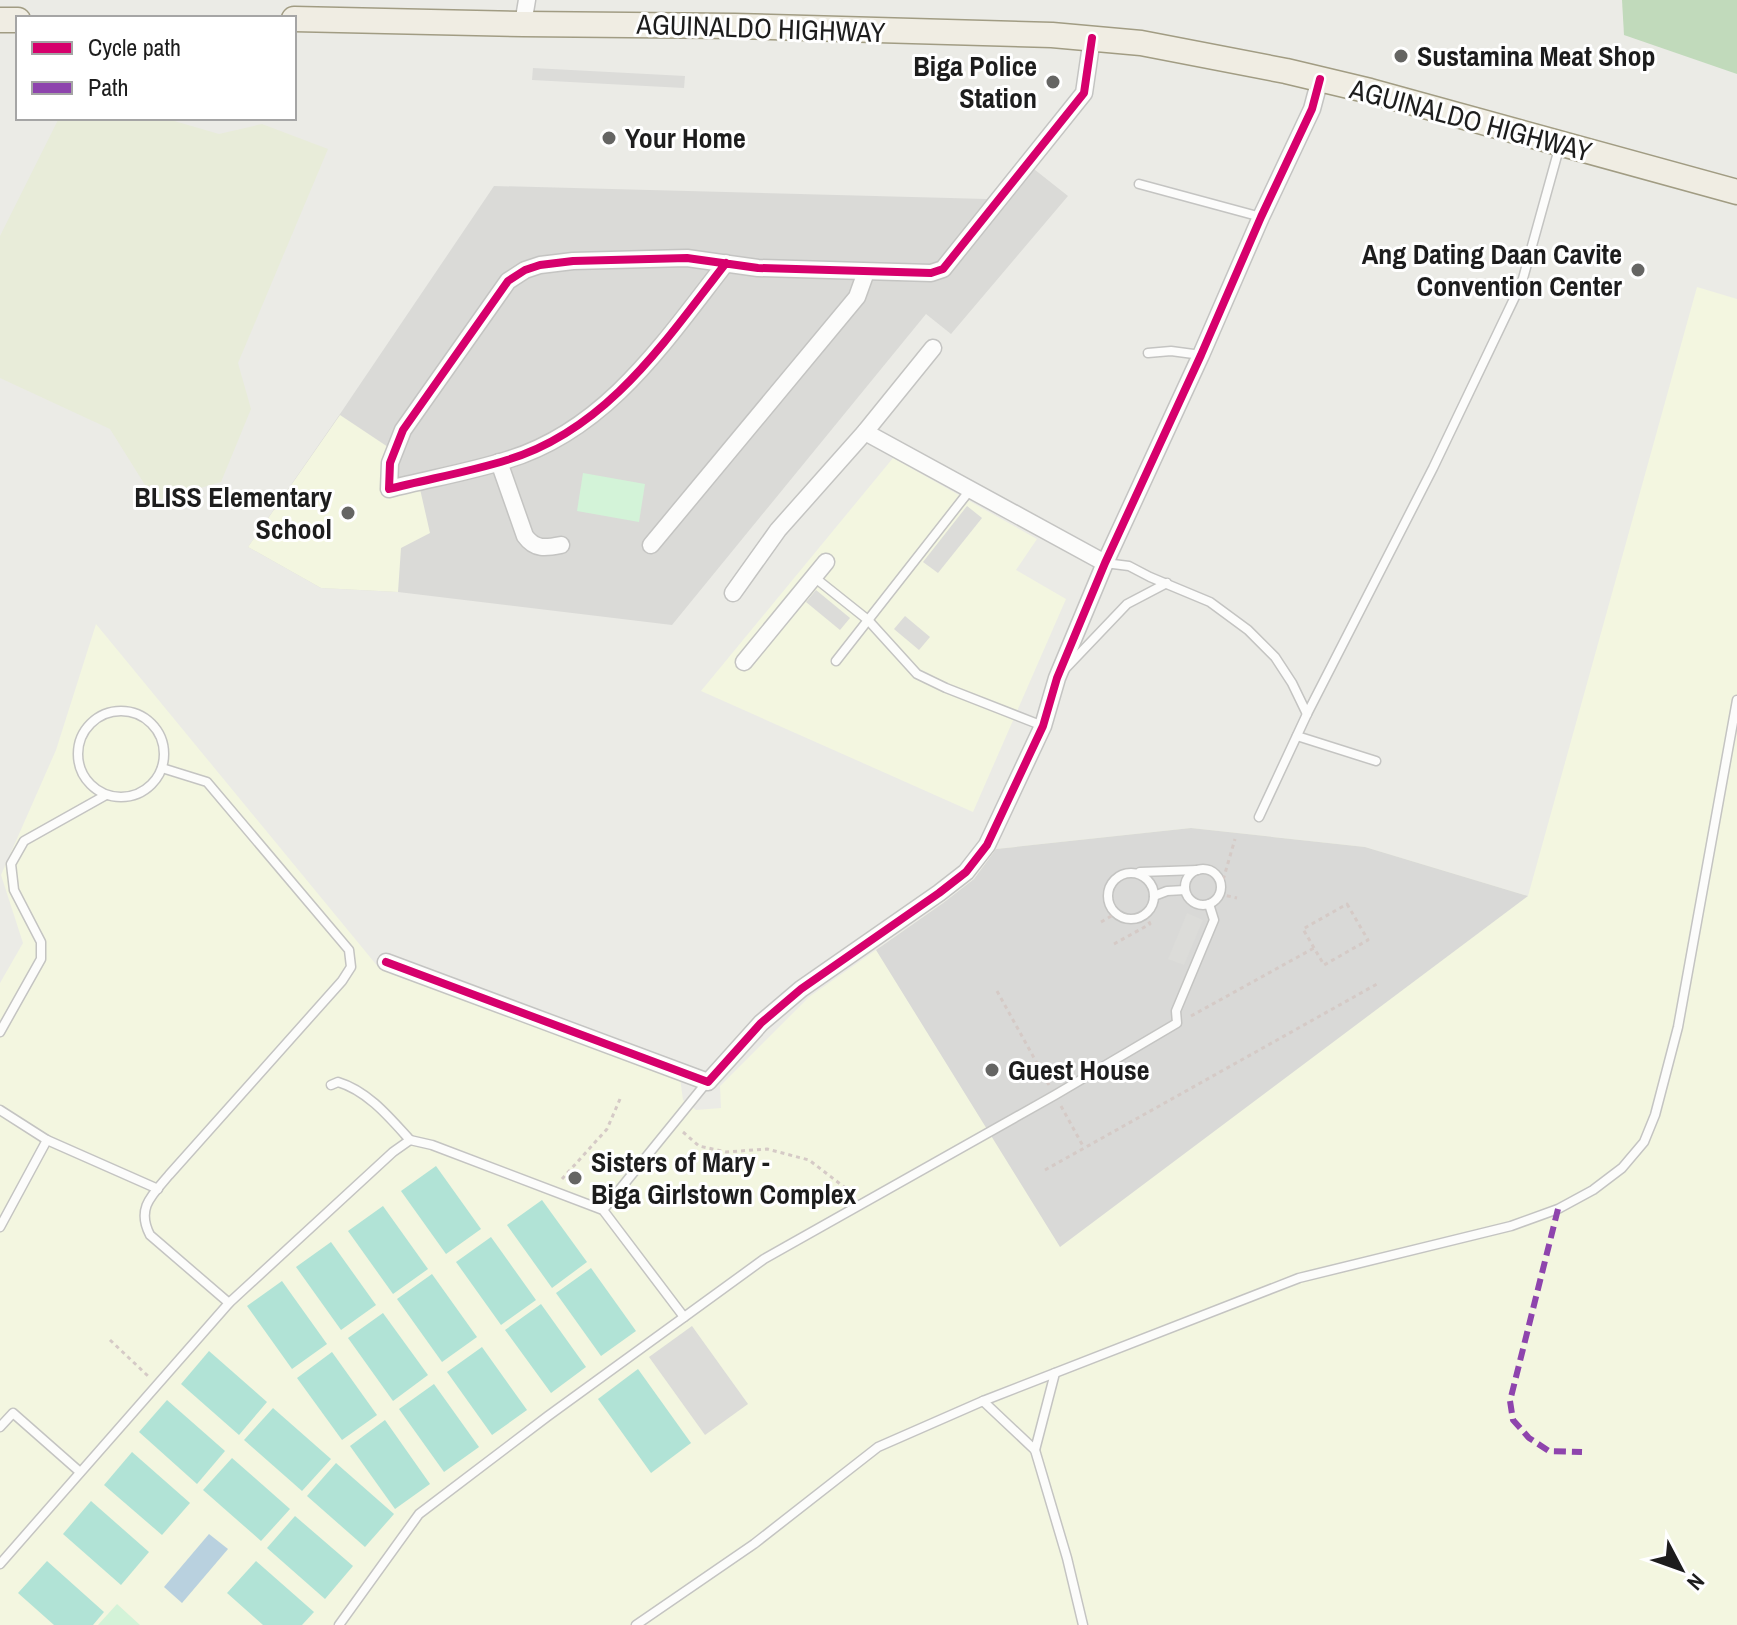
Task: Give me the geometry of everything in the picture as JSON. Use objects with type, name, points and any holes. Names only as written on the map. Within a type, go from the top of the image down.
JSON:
[{"type":"main road","name":"AGUINALDO HIGHWAY","points":[[296,19],[525,12],[678,24],[1092,38],[1167,48],[1320,79],[1737,192]]},
{"type":"street","points":[[726,263],[637,374],[596,413],[550,442],[508,460],[389,489],[390,463],[403,430],[508,281],[525,270],[573,261],[687,258],[726,263],[758,268],[931,273],[943,269],[1084,93],[1092,38]]},
{"type":"street","points":[[386,962],[708,1082],[761,1023],[801,989],[966,872],[987,845],[1043,726],[1057,678],[1105,563],[1312,109],[1320,79]]},
{"type":"street","points":[[651,545],[857,297],[866,272]]},
{"type":"street","points":[[733,593],[778,530],[865,432],[933,348]]},
{"type":"street","points":[[865,432],[1105,563]]},
{"type":"street","points":[[499,462],[529,542],[539,548],[561,545]]},
{"type":"street","points":[[744,662],[826,562]]},
{"type":"lane","points":[[1259,817],[1522,282],[1561,144]]},
{"type":"lane","points":[[1139,184],[1261,217]]},
{"type":"lane","points":[[1148,353],[1171,351],[1201,355]]},
{"type":"lane","points":[[836,661],[970,490]]},
{"type":"lane","points":[[1105,563],[1129,566],[1210,602],[1248,630],[1275,657],[1307,714]]},
{"type":"lane","points":[[814,577],[868,620],[917,674],[1043,726]]},
{"type":"lane","points":[[1057,678],[1127,604],[1167,583]]},
{"type":"lane","points":[[636,1625],[754,1544],[878,1447],[983,1401],[1299,1278],[1511,1226],[1558,1209],[1593,1190],[1622,1168],[1644,1142],[1655,1115],[1678,1027],[1737,700]]},
{"type":"lane","points":[[119,711],[143,716],[159,733],[164,756],[162,768],[157,778],[140,793],[129,797],[106,795],[82,772],[79,761],[81,740],[100,717],[119,711]]},
{"type":"lane","points":[[1297,736],[1376,761]]},
{"type":"lane","points":[[162,768],[207,782],[349,950],[351,967],[342,981],[145,1206],[144,1223],[150,1235],[229,1303]]},
{"type":"lane","points":[[0,1032],[41,959],[41,942],[14,890],[11,864],[24,841],[106,795]]},
{"type":"lane","points":[[1137,873],[1146,877],[1152,886],[1152,906],[1135,919],[1125,919],[1115,914],[1109,905],[1107,895],[1116,877],[1126,872],[1199,870],[1212,871],[1220,881],[1220,891],[1209,904],[1193,903],[1185,890],[1188,877],[1199,870]]},
{"type":"lane","points":[[1154,896],[1167,891],[1185,890]]},
{"type":"lane","points":[[339,1625],[419,1514],[764,1259],[1177,1023],[1176,1011],[1214,920],[1209,904]]},
{"type":"lane","points":[[331,1085],[338,1082],[356,1090],[384,1112],[410,1140],[432,1145],[603,1210],[684,1317]]},
{"type":"lane","points":[[603,1210],[708,1082]]},
{"type":"lane","points":[[0,1110],[47,1140],[158,1189]]},
{"type":"lane","points":[[0,1227],[47,1140]]},
{"type":"lane","points":[[0,1564],[229,1303],[393,1152],[410,1140]]},
{"type":"lane","points":[[1035,1450],[1055,1373]]},
{"type":"lane","points":[[983,1401],[1035,1450],[1083,1625]]},
{"type":"lane","points":[[0,1427],[13,1413],[80,1472]]},
{"type":"path","points":[[1235,839],[1220,891],[1237,898]]},
{"type":"path","points":[[1347,904],[1368,940],[1324,965],[1314,948],[1303,929],[1347,904]]},
{"type":"path","points":[[1101,922],[1115,914]]},
{"type":"path","points":[[1114,944],[1150,924],[1145,914]]},
{"type":"path","points":[[1177,1023],[1314,948]]},
{"type":"path","points":[[1045,1170],[1377,984]]},
{"type":"path","points":[[997,991],[1085,1148]]},
{"type":"path","points":[[551,1190],[607,1129],[620,1099]]},
{"type":"path","points":[[674,1124],[699,1146],[726,1152],[767,1149],[809,1160],[864,1202]]},
{"type":"path","points":[[110,1340],[157,1384]]},
{"type":"shaded area","points":[[1622,0],[1737,0],[1737,74],[1624,35]]},
{"type":"shaded area","points":[[533,68],[685,76],[684,88],[532,80]]},
{"type":"shaded area","points":[[58,120],[171,120],[219,134],[262,124],[328,149],[238,363],[251,409],[221,482],[155,501],[110,429],[0,378],[0,236]]},
{"type":"shaded area","points":[[1020,158],[1068,196],[951,334],[926,314],[672,625],[398,592],[321,588],[248,547],[494,186],[987,199]]},
{"type":"shaded area","points":[[1697,287],[1737,299],[1737,1625],[0,1625],[0,983],[23,943],[1,875],[56,750],[96,624],[379,968],[680,1078],[683,1100],[696,1110],[721,1108],[720,1086],[809,997],[974,879],[996,849],[1191,828],[1365,847],[1528,896]]},
{"type":"shaded area","name":"BLISS Elementary School","points":[[340,415],[388,447],[385,492],[420,489],[430,533],[401,548],[398,592],[321,588],[248,547]]},
{"type":"shaded area","points":[[893,458],[1037,539],[1016,570],[1066,599],[973,812],[701,691]]},
{"type":"shaded area","points":[[583,473],[645,484],[639,522],[577,511]]},
{"type":"shaded area","points":[[967,506],[982,518],[938,573],[923,562]]},
{"type":"shaded area","points":[[816,590],[850,618],[840,630],[806,602]]},
{"type":"shaded area","points":[[905,616],[930,637],[919,650],[894,629]]},
{"type":"shaded area","points":[[1191,828],[1365,847],[1528,896],[1060,1247],[876,950],[974,879],[996,849]]},
{"type":"shaded area","points":[[1187,913],[1203,920],[1184,965],[1168,959]]},
{"type":"shaded area","points":[[436,1166],[481,1229],[446,1254],[401,1191]]},
{"type":"shaded area","points":[[542,1200],[587,1262],[552,1288],[507,1225]]},
{"type":"shaded area","points":[[383,1206],[428,1269],[393,1294],[348,1231]]},
{"type":"shaded area","points":[[491,1237],[536,1300],[501,1325],[456,1262]]},
{"type":"shaded area","points":[[331,1242],[376,1305],[341,1330],[296,1267]]},
{"type":"shaded area","points":[[591,1268],[636,1331],[601,1356],[556,1293]]},
{"type":"shaded area","points":[[432,1274],[477,1337],[442,1362],[397,1299]]},
{"type":"shaded area","points":[[282,1281],[327,1344],[292,1369],[247,1306]]},
{"type":"shaded area","points":[[541,1304],[586,1367],[551,1393],[505,1330]]},
{"type":"shaded area","points":[[383,1313],[428,1375],[393,1401],[348,1338]]},
{"type":"shaded area","points":[[692,1326],[748,1404],[705,1435],[649,1357]]},
{"type":"shaded area","points":[[482,1347],[527,1410],[492,1435],[447,1372]]},
{"type":"shaded area","points":[[209,1351],[267,1402],[239,1435],[181,1384]]},
{"type":"shaded area","points":[[332,1352],[377,1415],[342,1440],[297,1378]]},
{"type":"shaded area","points":[[638,1369],[691,1443],[651,1473],[598,1399]]},
{"type":"shaded area","points":[[434,1384],[479,1447],[444,1472],[399,1409]]},
{"type":"shaded area","points":[[167,1400],[225,1451],[197,1484],[139,1432]]},
{"type":"shaded area","points":[[273,1408],[331,1459],[302,1491],[244,1440]]},
{"type":"shaded area","points":[[385,1420],[430,1484],[395,1509],[350,1446]]},
{"type":"shaded area","points":[[132,1452],[190,1503],[162,1535],[104,1485]]},
{"type":"shaded area","points":[[232,1458],[290,1509],[261,1541],[203,1490]]},
{"type":"shaded area","points":[[336,1463],[394,1514],[365,1547],[307,1496]]},
{"type":"shaded area","points":[[91,1501],[149,1552],[121,1585],[63,1534]]},
{"type":"shaded area","points":[[295,1516],[353,1566],[325,1599],[267,1548]]},
{"type":"shaded area","points":[[47,1561],[104,1612],[93,1625],[54,1625],[18,1593]]},
{"type":"shaded area","points":[[256,1561],[314,1612],[302,1625],[263,1625],[227,1593]]},
{"type":"shaded area","points":[[117,1604],[140,1625],[98,1625]]},
{"type":"water","points":[[209,1534],[228,1549],[182,1603],[164,1587]]},
{"type":"marked path","points":[[1558,1209],[1510,1401],[1513,1420],[1529,1438],[1549,1451],[1582,1452]]},
{"type":"cycle path","points":[[726,263],[703,293],[656,352],[631,380],[575,428],[543,446],[507,460],[389,489],[390,463],[403,430],[508,281],[525,270],[573,261],[687,258],[758,268],[931,273],[943,269],[1084,93],[1092,38]]},
{"type":"cycle path","points":[[386,962],[708,1082],[761,1023],[801,989],[966,872],[987,845],[1043,726],[1057,678],[1105,563],[1312,109],[1320,79]]},
{"type":"place","name":"Sustamina Meat Shop","points":[[1401,56]]},
{"type":"place","name":"Biga Police Station","points":[[1053,82]]},
{"type":"place","name":"Your Home","points":[[609,138]]},
{"type":"place","name":"Ang Dating Daan Cavite Convention Center","points":[[1638,270]]},
{"type":"place","name":"BLISS Elementary School","points":[[348,513]]},
{"type":"place","name":"Guest House","points":[[992,1070]]},
{"type":"place","name":"Sisters of Mary - Biga Girlstown Complex","points":[[575,1178]]}]
